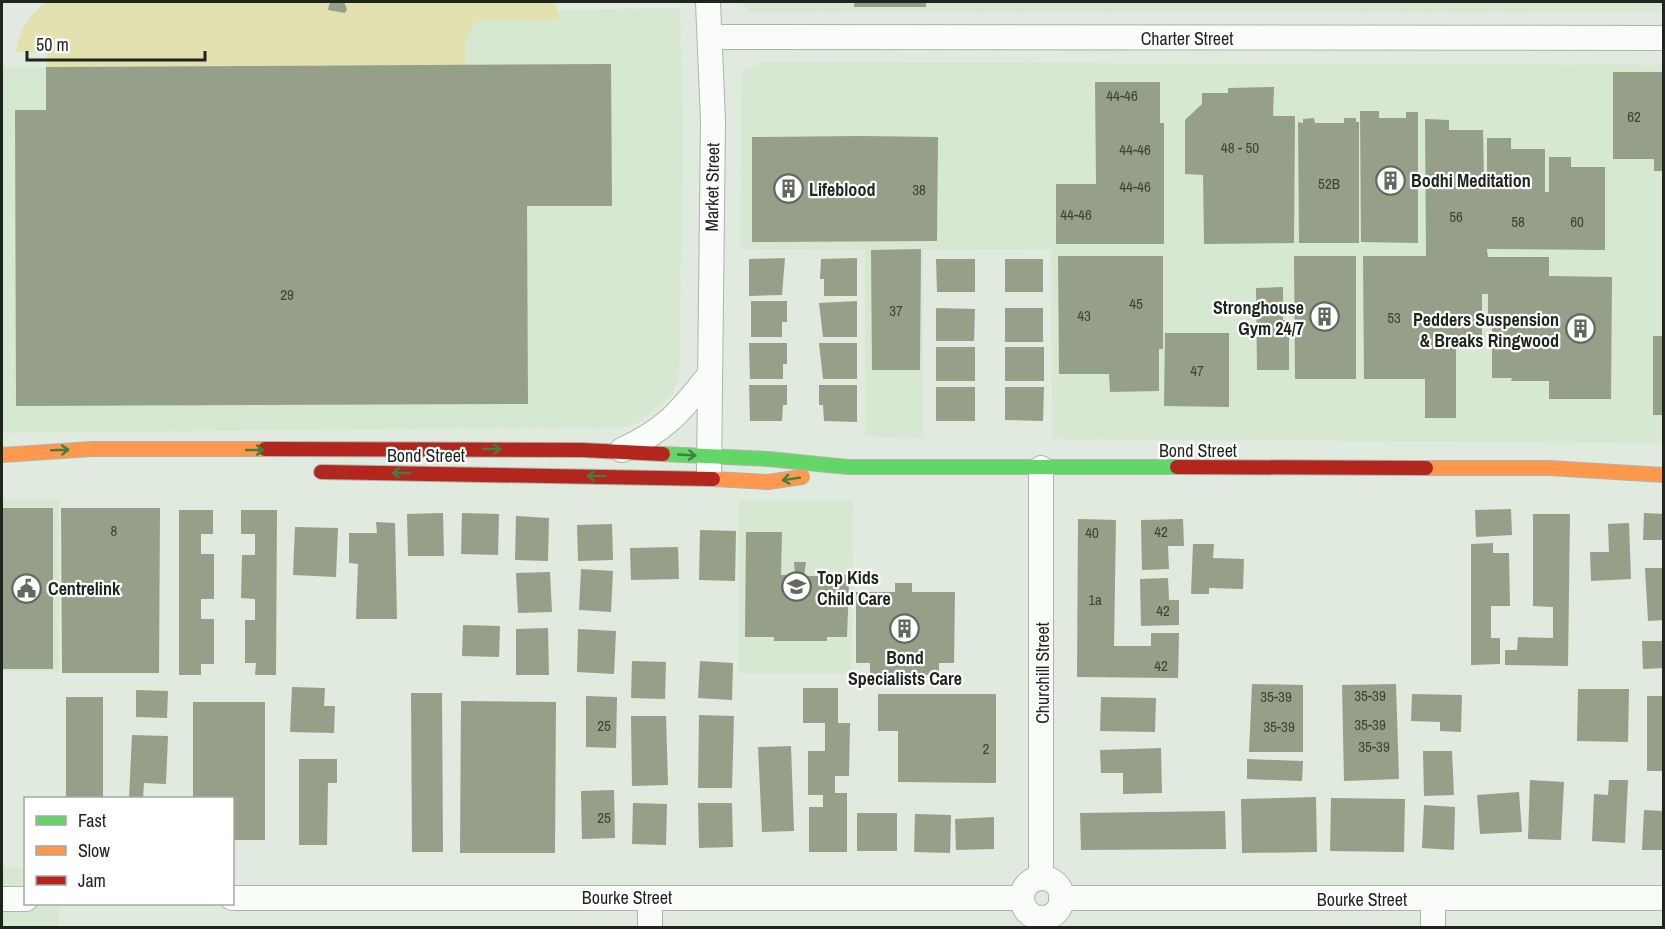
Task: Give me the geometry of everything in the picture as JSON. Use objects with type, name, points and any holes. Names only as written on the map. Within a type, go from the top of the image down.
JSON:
[{"type":"street","name":"Market Street","points":[[708,2],[711,37],[709,468]]},
{"type":"street","name":"Charter Street","points":[[711,37],[1664,38]]},
{"type":"street","points":[[620,451],[648,438],[672,421],[710,374]]},
{"type":"street","name":"Bond Street","points":[[2,455],[92,449],[620,451],[768,482],[848,467]]},
{"type":"street","name":"Bond Street","points":[[1549,468],[1623,458]]},
{"type":"street","name":"Bond Street","points":[[310,472],[674,477],[709,468],[789,460],[848,467],[1549,468],[1664,475]]},
{"type":"street","points":[[2,467],[22,469]]},
{"type":"street","name":"Churchill Street","points":[[1041,468],[1041,878]]},
{"type":"street","points":[[1041,878],[1056,884],[1062,898],[1056,912],[1042,923],[1028,913],[1022,898],[1028,884],[1041,878]]},
{"type":"street","points":[[650,897],[650,927]]},
{"type":"street","name":"Bourke Street","points":[[234,898],[1022,898]]},
{"type":"street","name":"Bourke Street","points":[[1062,898],[1664,898]]},
{"type":"street","points":[[2,899],[24,899]]},
{"type":"street","points":[[1433,899],[1433,927]]},
{"type":"shaded area","points":[[741,2],[1663,2],[1664,11],[751,12]]},
{"type":"shaded area","points":[[680,8],[683,141],[679,378],[672,395],[639,422],[625,427],[2,433],[2,67],[464,65],[465,40],[474,23],[486,20],[558,21],[557,10]]},
{"type":"shaded area","points":[[763,62],[1663,65],[1663,443],[1052,439],[1051,249],[923,250],[923,438],[865,437],[865,250],[740,249],[742,71]]},
{"type":"shaded area","name":"Centrelink","points":[[59,499],[59,671],[2,671],[2,500]]},
{"type":"shaded area","name":"Top Kids Child Care","points":[[739,501],[853,501],[852,673],[739,673]]},
{"type":"shaded area","points":[[2,867],[24,867],[24,905],[59,905],[59,927],[2,927]]},
{"type":"green space","points":[[46,2],[555,2],[559,21],[486,20],[474,23],[465,40],[465,65],[46,67],[47,52],[16,52],[26,24]]},
{"type":"building","points":[[330,2],[344,2],[347,9],[345,13],[328,10]]},
{"type":"building","points":[[854,2],[926,2],[926,7],[854,7]]},
{"type":"building","points":[[611,64],[612,206],[527,206],[528,404],[16,406],[15,110],[46,110],[46,67]]},
{"type":"building","points":[[1613,72],[1664,72],[1664,171],[1654,171],[1654,159],[1613,159]]},
{"type":"building","points":[[1095,82],[1160,82],[1160,123],[1164,123],[1164,244],[1056,244],[1056,184],[1096,184]]},
{"type":"building","points":[[1274,87],[1273,116],[1295,116],[1294,243],[1204,244],[1203,175],[1185,174],[1185,120],[1202,104],[1202,93],[1228,93],[1228,88]]},
{"type":"building","name":"Bodhi Meditation","points":[[1360,111],[1379,111],[1379,118],[1406,118],[1406,112],[1418,112],[1418,243],[1361,242]]},
{"type":"building","points":[[1314,118],[1315,123],[1344,123],[1344,118],[1356,118],[1356,122],[1359,122],[1359,243],[1299,243],[1298,122],[1303,123],[1303,119]]},
{"type":"building","points":[[1425,119],[1449,120],[1449,130],[1483,130],[1484,183],[1487,183],[1487,138],[1511,138],[1511,149],[1545,149],[1545,192],[1549,192],[1549,157],[1571,157],[1571,167],[1605,167],[1605,250],[1487,249],[1488,257],[1549,257],[1549,276],[1612,277],[1611,399],[1549,399],[1549,381],[1511,381],[1512,378],[1492,378],[1492,324],[1488,323],[1488,294],[1482,294],[1482,337],[1456,338],[1456,418],[1425,418],[1425,379],[1364,379],[1363,256],[1426,256]]},
{"type":"building","points":[[752,137],[938,137],[937,241],[752,242]]},
{"type":"building","points":[[921,249],[920,370],[872,370],[871,250]]},
{"type":"building","points":[[1058,256],[1163,256],[1163,349],[1159,349],[1159,391],[1110,392],[1109,374],[1059,374]]},
{"type":"building","name":"Stronghouse Gym 24/7","points":[[1294,256],[1356,256],[1356,379],[1295,379]]},
{"type":"building","points":[[785,258],[782,295],[749,296],[749,259]]},
{"type":"building","points":[[857,258],[857,296],[824,296],[824,279],[820,279],[821,259]]},
{"type":"building","points":[[936,259],[975,259],[975,292],[937,292]]},
{"type":"building","points":[[1005,259],[1043,259],[1043,292],[1005,292]]},
{"type":"building","points":[[1283,287],[1283,320],[1289,320],[1289,370],[1257,370],[1256,288]]},
{"type":"building","points":[[751,301],[787,301],[787,322],[782,322],[782,337],[751,337]]},
{"type":"building","points":[[857,301],[857,337],[823,337],[819,303]]},
{"type":"building","points":[[936,308],[975,309],[974,341],[936,341]]},
{"type":"building","points":[[1005,308],[1043,308],[1043,342],[1005,342]]},
{"type":"building","points":[[1165,333],[1229,333],[1229,407],[1164,406]]},
{"type":"building","points":[[1653,336],[1664,336],[1664,415],[1653,415]]},
{"type":"building","points":[[749,343],[787,343],[787,364],[783,364],[783,379],[750,379]]},
{"type":"building","points":[[819,343],[857,343],[857,379],[823,379]]},
{"type":"building","points":[[936,347],[975,347],[975,381],[936,381]]},
{"type":"building","points":[[1005,347],[1044,347],[1044,381],[1005,381]]},
{"type":"building","points":[[749,385],[787,385],[787,405],[783,405],[782,421],[750,421]]},
{"type":"building","points":[[819,385],[857,385],[857,422],[824,421],[823,405],[819,405]]},
{"type":"building","points":[[936,387],[975,387],[975,421],[936,421]]},
{"type":"building","points":[[1005,387],[1044,387],[1043,421],[1005,420]]},
{"type":"building","name":"Centrelink","points":[[2,508],[53,508],[53,669],[2,669]]},
{"type":"building","points":[[61,508],[160,508],[159,673],[62,673]]},
{"type":"building","points":[[1511,509],[1512,535],[1476,537],[1475,510]]},
{"type":"building","points":[[179,510],[213,510],[213,534],[201,534],[201,554],[214,554],[214,599],[201,599],[201,619],[214,619],[214,664],[201,664],[201,675],[179,675]]},
{"type":"building","points":[[241,510],[277,510],[276,675],[255,675],[256,663],[245,663],[245,620],[255,620],[255,599],[241,598],[242,555],[255,555],[255,534],[241,534]]},
{"type":"building","points":[[443,513],[444,556],[408,556],[407,514]]},
{"type":"building","points":[[462,513],[499,514],[498,555],[461,554]]},
{"type":"building","points":[[1644,513],[1664,514],[1664,540],[1643,540]]},
{"type":"building","points":[[1533,514],[1570,514],[1568,666],[1505,665],[1505,650],[1517,650],[1518,637],[1553,638],[1553,607],[1533,606]]},
{"type":"building","points":[[516,516],[549,518],[548,561],[515,560]]},
{"type":"building","points":[[1078,519],[1116,520],[1114,646],[1151,646],[1151,633],[1179,633],[1178,678],[1077,677]]},
{"type":"building","points":[[1183,519],[1184,546],[1168,546],[1169,569],[1142,570],[1141,520]]},
{"type":"building","points":[[376,522],[395,523],[397,619],[356,619],[358,564],[349,563],[349,533],[377,533]]},
{"type":"building","points":[[1629,523],[1631,579],[1591,581],[1590,552],[1609,552],[1608,524]]},
{"type":"building","points":[[612,524],[613,560],[578,561],[577,525]]},
{"type":"building","points":[[295,527],[338,528],[336,577],[293,575]]},
{"type":"building","points":[[700,530],[736,531],[735,581],[699,580]]},
{"type":"building","points":[[746,532],[782,532],[781,575],[795,575],[794,562],[806,562],[804,576],[819,576],[819,579],[825,579],[825,575],[847,575],[847,583],[849,583],[847,637],[827,637],[827,641],[774,641],[774,637],[745,637]]},
{"type":"building","points":[[1493,543],[1493,553],[1509,553],[1510,606],[1491,606],[1491,638],[1500,638],[1500,664],[1471,665],[1471,544]]},
{"type":"building","points":[[1193,544],[1214,544],[1213,558],[1244,559],[1243,589],[1209,588],[1209,594],[1191,594]]},
{"type":"building","points":[[678,547],[679,579],[631,580],[630,548]]},
{"type":"building","points":[[1645,568],[1664,568],[1664,620],[1648,621]]},
{"type":"building","points":[[581,569],[613,571],[611,612],[579,610]]},
{"type":"building","points":[[550,572],[552,612],[518,613],[516,573]]},
{"type":"building","points":[[1168,578],[1169,600],[1179,600],[1179,625],[1141,626],[1140,579]]},
{"type":"building","name":"Bond Specialists Care","points":[[895,583],[912,583],[912,592],[955,592],[954,663],[939,663],[939,675],[870,674],[870,663],[856,663],[856,592],[895,592]]},
{"type":"building","points":[[463,625],[500,626],[499,657],[462,656]]},
{"type":"building","points":[[548,628],[549,675],[516,675],[516,629]]},
{"type":"building","points":[[578,629],[616,631],[614,674],[577,672]]},
{"type":"building","points":[[1642,641],[1664,641],[1664,668],[1643,669]]},
{"type":"building","points":[[632,661],[666,662],[665,699],[631,698]]},
{"type":"building","points":[[700,661],[733,663],[732,700],[698,698]]},
{"type":"building","points":[[1252,684],[1303,685],[1303,752],[1249,752]]},
{"type":"building","points":[[1396,684],[1399,779],[1344,781],[1342,685]]},
{"type":"building","points":[[292,687],[325,688],[324,706],[335,706],[334,733],[290,732]]},
{"type":"building","points":[[803,688],[838,688],[838,723],[850,723],[849,776],[835,776],[835,793],[847,793],[847,852],[809,852],[809,807],[823,807],[823,795],[808,795],[808,751],[825,751],[825,723],[803,723]]},
{"type":"building","points":[[1578,689],[1629,689],[1628,742],[1577,741]]},
{"type":"building","points":[[136,690],[168,691],[167,718],[136,717]]},
{"type":"building","points":[[411,693],[442,693],[443,852],[412,852]]},
{"type":"building","points":[[878,694],[996,694],[996,783],[898,782],[898,731],[878,731]]},
{"type":"building","points":[[1412,694],[1462,695],[1461,732],[1440,731],[1440,722],[1411,721]]},
{"type":"building","points":[[586,696],[617,697],[616,748],[586,747]]},
{"type":"building","points":[[1647,696],[1664,696],[1664,771],[1647,771]]},
{"type":"building","points":[[66,697],[103,697],[103,797],[66,797]]},
{"type":"building","points":[[1101,697],[1156,698],[1155,732],[1100,731]]},
{"type":"building","points":[[461,701],[556,702],[555,853],[460,853]]},
{"type":"building","points":[[193,702],[265,702],[265,840],[234,840],[234,797],[193,797]]},
{"type":"building","points":[[699,715],[734,716],[732,788],[698,788]]},
{"type":"building","points":[[631,716],[666,716],[668,785],[632,786]]},
{"type":"building","points":[[132,735],[168,736],[166,784],[144,783],[143,797],[129,797]]},
{"type":"building","points":[[791,746],[794,831],[762,832],[758,747]]},
{"type":"building","points":[[1161,748],[1162,793],[1123,794],[1123,773],[1101,773],[1100,750]]},
{"type":"building","points":[[1423,751],[1452,751],[1454,795],[1424,796]]},
{"type":"building","points":[[299,759],[337,759],[337,783],[328,783],[327,845],[299,845]]},
{"type":"building","points":[[1247,759],[1303,761],[1302,781],[1247,779]]},
{"type":"building","points":[[1530,780],[1564,782],[1561,840],[1528,839]]},
{"type":"building","points":[[1609,780],[1628,780],[1625,843],[1592,841],[1594,794],[1608,795]]},
{"type":"building","points":[[614,790],[615,838],[582,839],[581,791]]},
{"type":"building","points":[[1519,792],[1522,832],[1480,834],[1477,795]]},
{"type":"building","points":[[1316,797],[1317,852],[1242,853],[1241,799]]},
{"type":"building","points":[[1331,798],[1405,799],[1404,852],[1330,851]]},
{"type":"building","points":[[633,803],[667,804],[666,845],[632,844]]},
{"type":"building","points":[[698,803],[732,803],[733,847],[699,848]]},
{"type":"building","points":[[1424,805],[1455,807],[1454,850],[1422,848]]},
{"type":"building","points":[[1644,810],[1664,811],[1664,850],[1642,850]]},
{"type":"building","points":[[1225,811],[1226,849],[1081,850],[1080,813]]},
{"type":"building","points":[[857,813],[897,813],[897,851],[857,851]]},
{"type":"building","points":[[915,814],[951,815],[950,853],[914,852]]},
{"type":"building","points":[[994,817],[994,849],[956,850],[955,819]]},
{"type":"traffic: fast","points":[[663,454],[768,459],[848,467],[1177,467]]},
{"type":"traffic: slow","points":[[2,455],[92,449],[265,449]]},
{"type":"traffic: slow","points":[[1426,468],[1549,468],[1664,475]]},
{"type":"traffic: slow","points":[[713,479],[768,482],[802,477]]},
{"type":"traffic: jam","points":[[265,449],[582,450],[663,454]]},
{"type":"traffic: jam","points":[[1177,467],[1426,468]]},
{"type":"traffic: jam","points":[[321,472],[713,479]]},
{"type":"place","name":"Bodhi Meditation","points":[[1390,180]]},
{"type":"place","name":"Lifeblood","points":[[788,189]]},
{"type":"place","name":"Stronghouse Gym 24/7","points":[[1325,317]]},
{"type":"place","name":"Pedders Suspension & Breaks Ringwood","points":[[1580,329]]},
{"type":"place","name":"Top Kids Child Care","points":[[796,587]]},
{"type":"place","name":"Centrelink","points":[[27,588]]},
{"type":"place","name":"Bond Specialists Care","points":[[905,628]]}]
